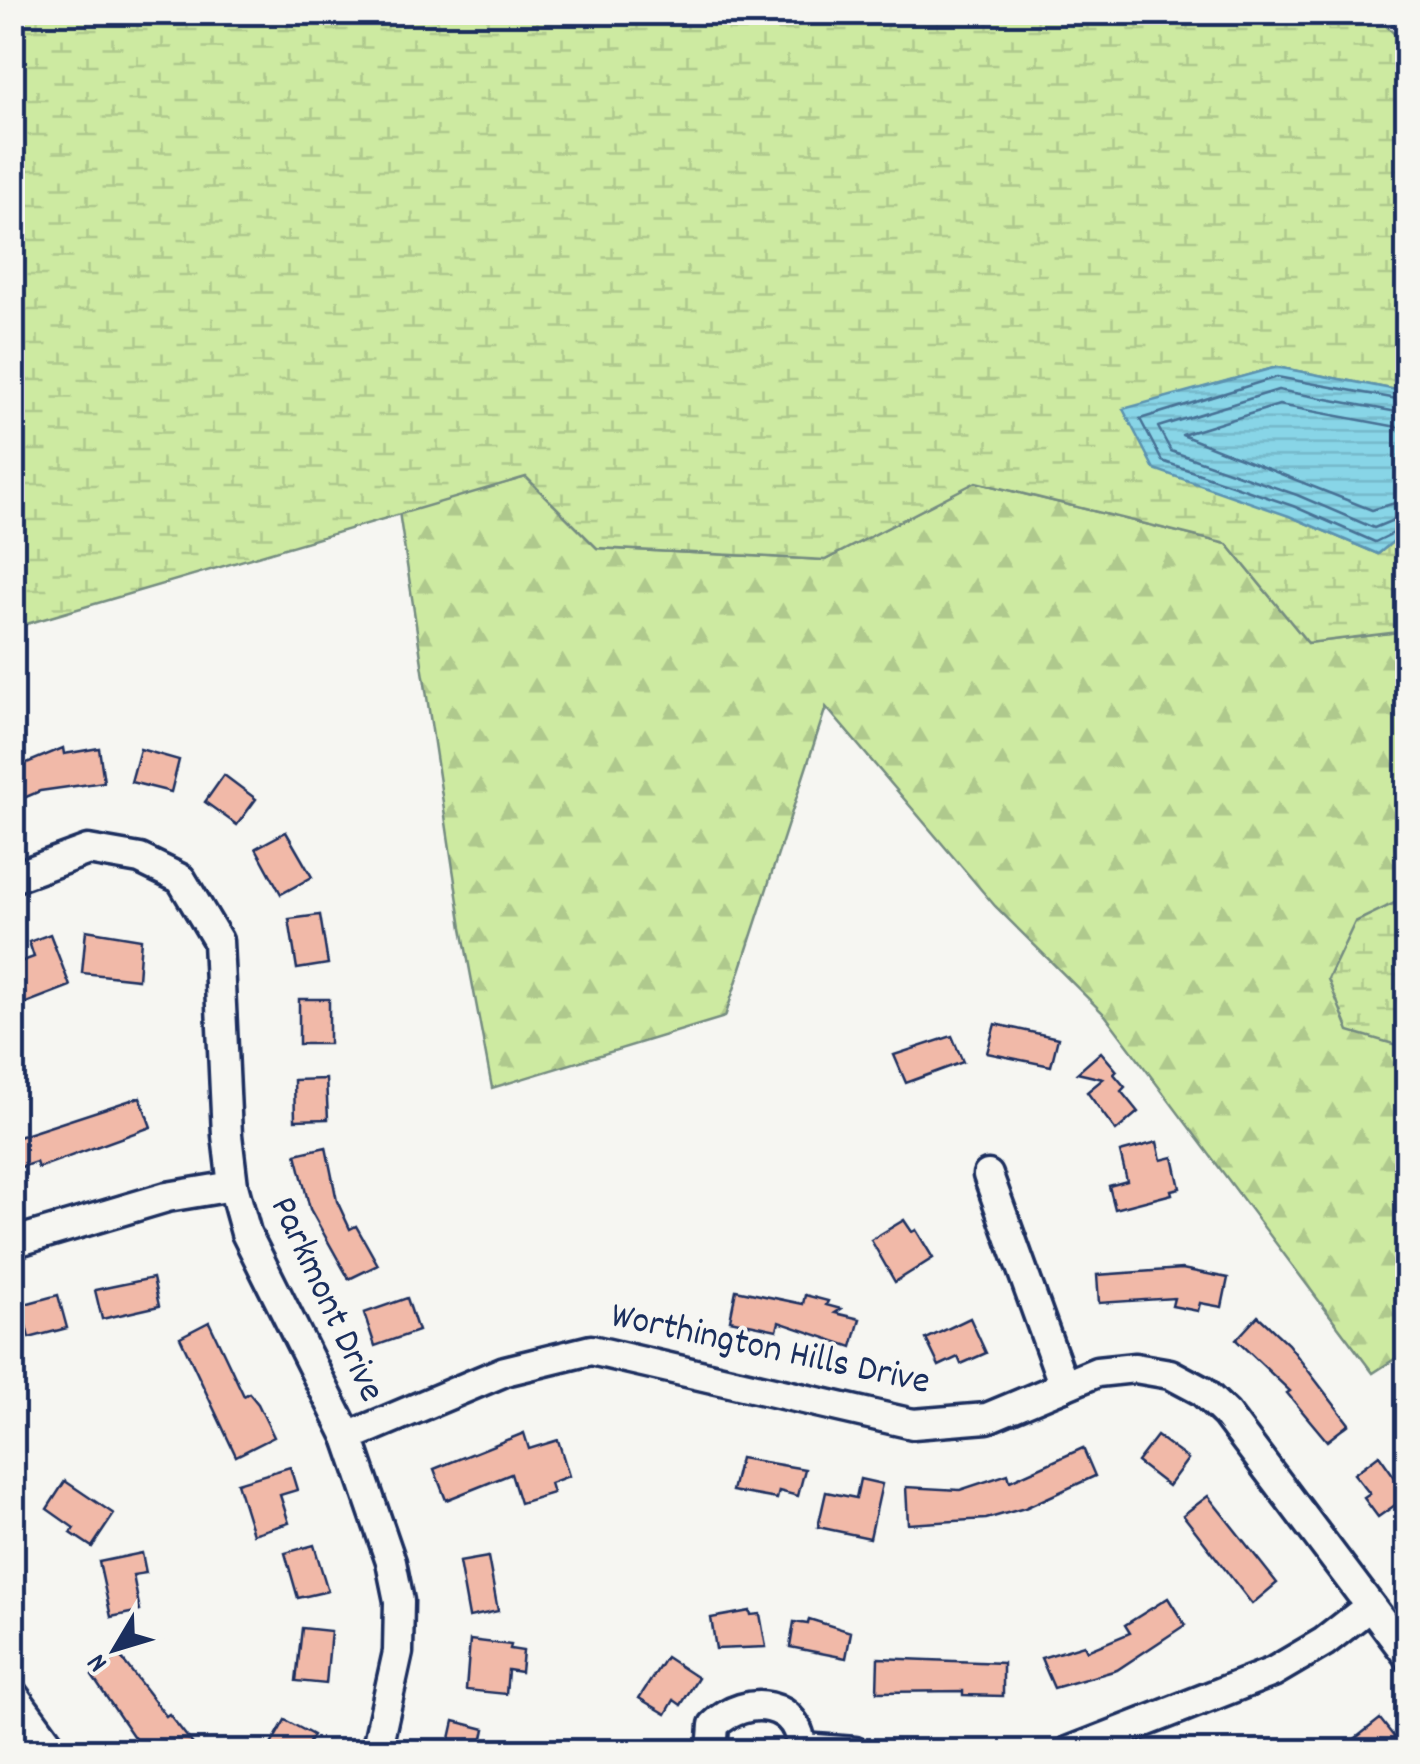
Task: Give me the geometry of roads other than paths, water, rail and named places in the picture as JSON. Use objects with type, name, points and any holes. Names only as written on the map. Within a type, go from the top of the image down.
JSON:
[{"type":"street","name":"Parkmont Drive","points":[[12,878],[88,850],[140,859],[181,879],[218,941],[233,1186],[246,1233],[269,1286],[348,1437],[391,1562],[399,1601],[398,1652],[376,1752]]},
{"type":"street","points":[[988,1175],[1064,1386]]},
{"type":"street","points":[[12,1243],[167,1197],[233,1186]]},
{"type":"street","name":"Worthington Hills Drive","points":[[348,1437],[505,1371],[590,1350],[913,1424],[988,1418],[1097,1372],[1134,1368],[1170,1374],[1202,1391],[1226,1414],[1408,1656]]},
{"type":"street","points":[[1068,1752],[1272,1672],[1324,1642],[1370,1606]]},
{"type":"street","points":[[12,1692],[54,1752]]},
{"type":"street","points":[[712,1752],[714,1724],[728,1711],[747,1704],[766,1706],[784,1714],[797,1730],[802,1750],[855,1752]]},
{"type":"water","points":[[1277,367],[1407,392],[1407,530],[1378,554],[1289,516],[1154,469],[1123,409]]},
{"type":"waterway","points":[[293,12],[346,20],[387,12]]},
{"type":"waterway","points":[[1381,12],[1408,31]]}]
